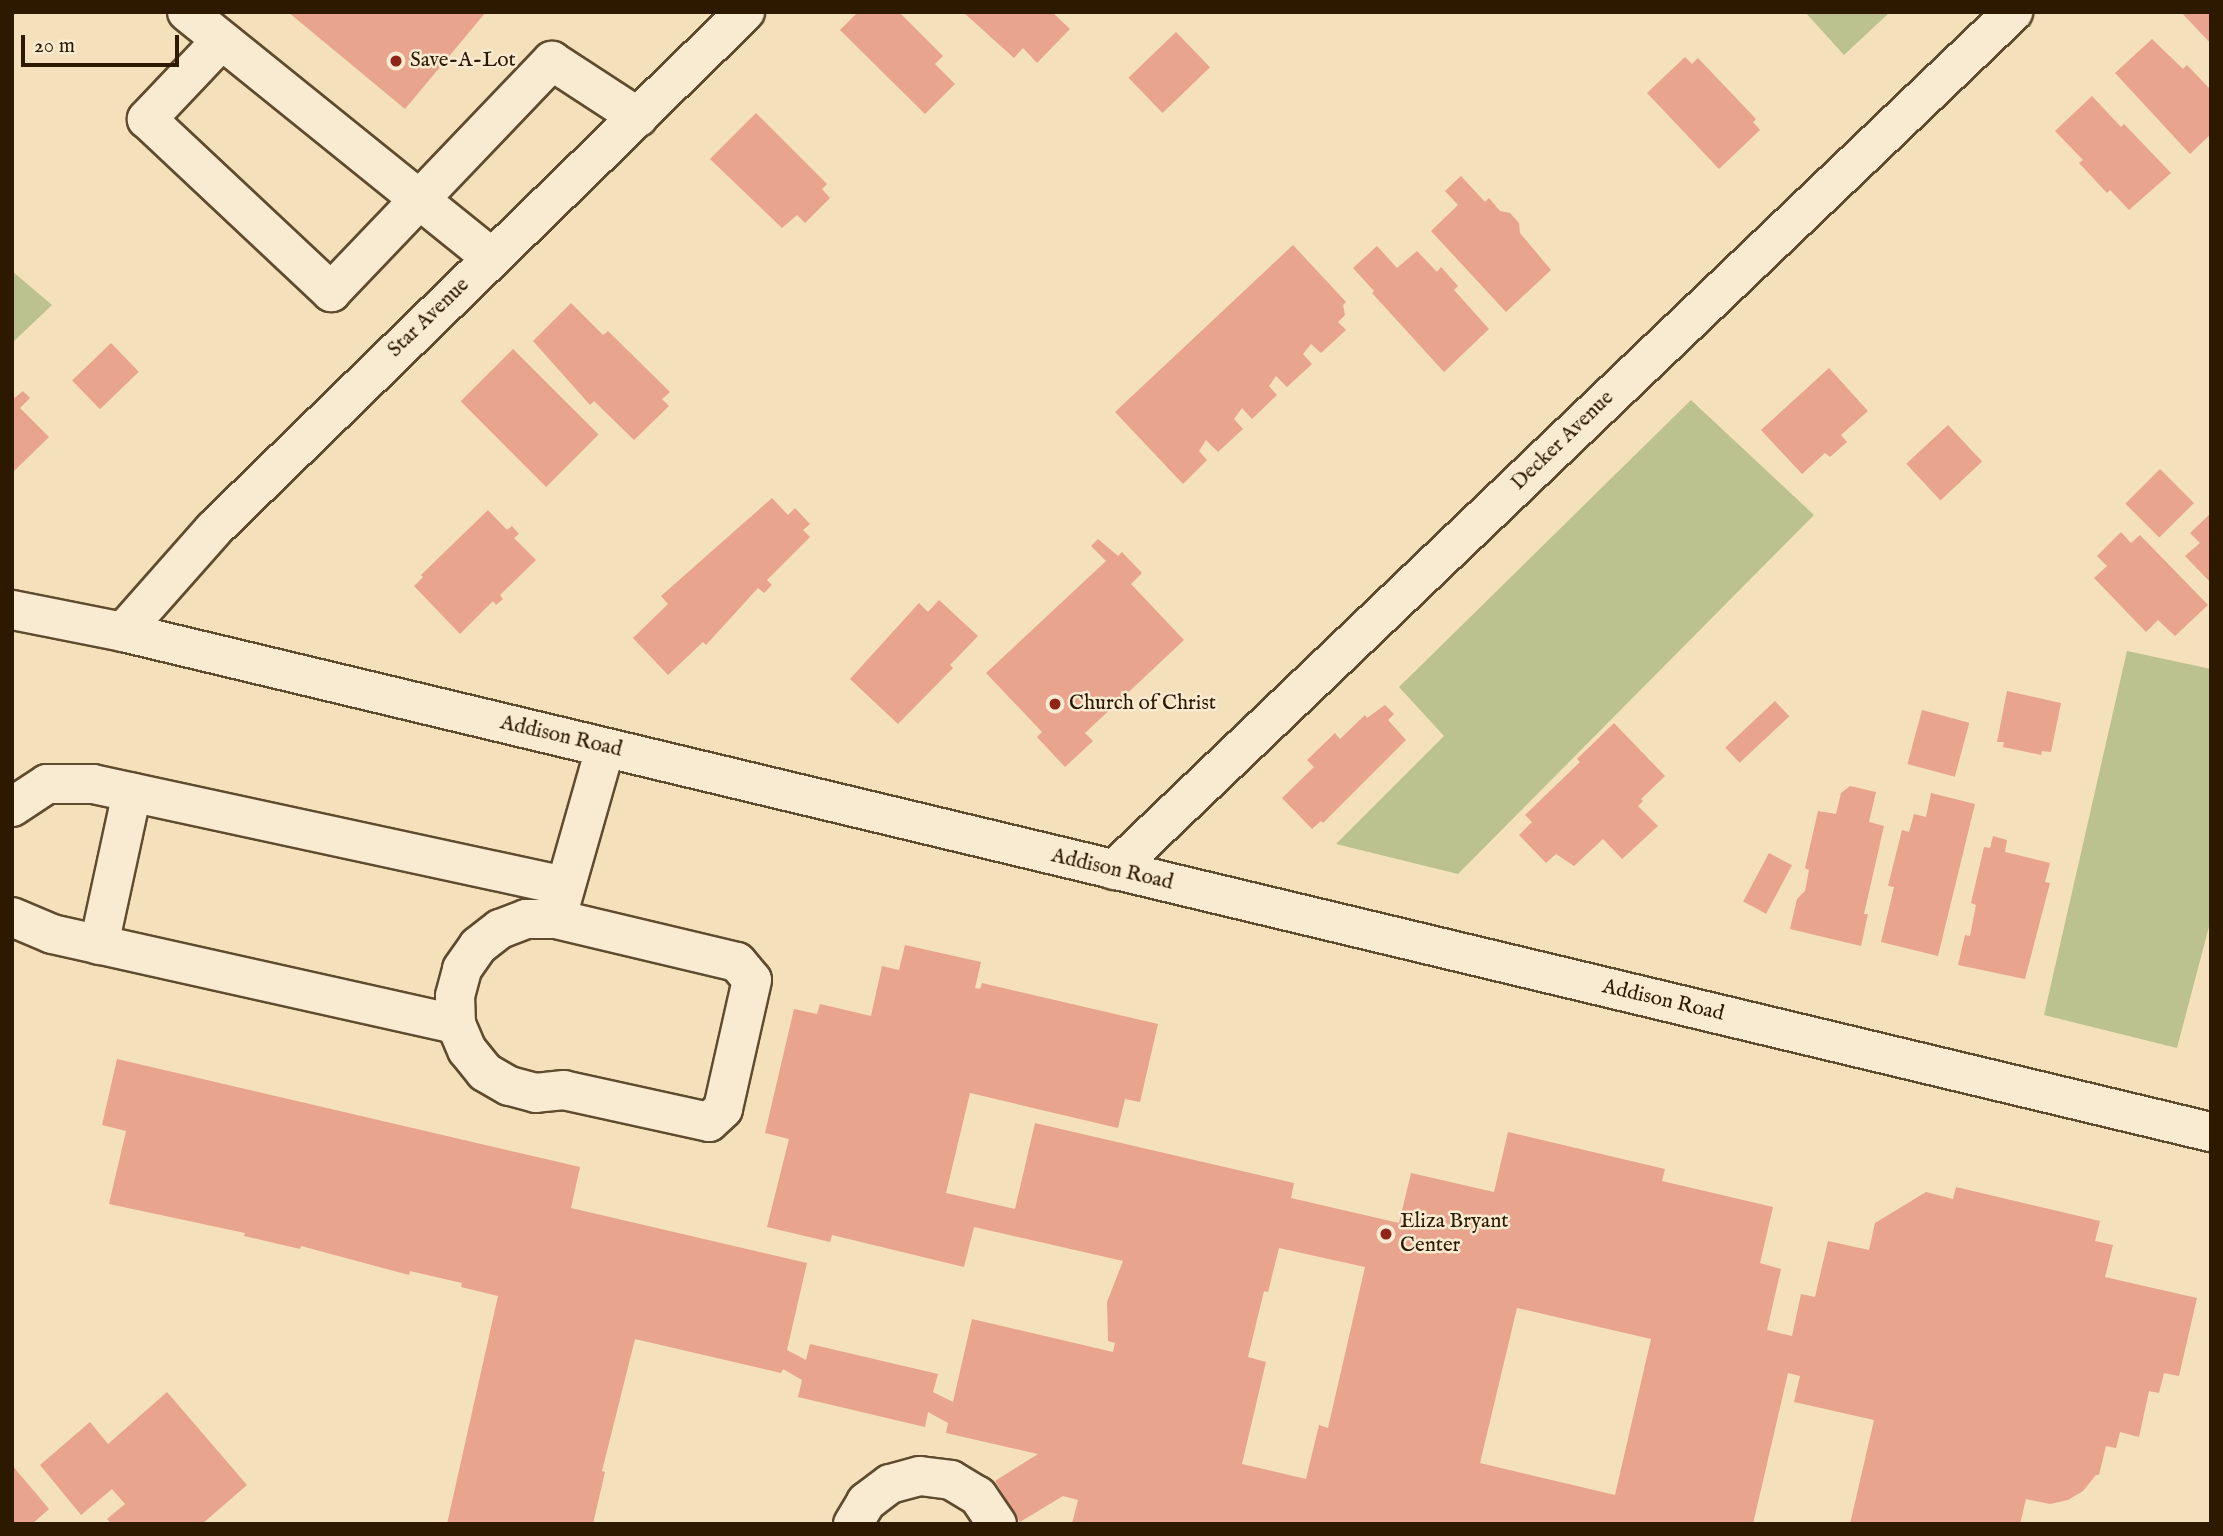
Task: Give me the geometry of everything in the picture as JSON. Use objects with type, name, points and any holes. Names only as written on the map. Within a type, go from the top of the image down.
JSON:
[{"type":"street","points":[[187,12],[491,257]]},
{"type":"street","name":"Star Avenue","points":[[123,632],[215,528],[745,12]]},
{"type":"street","name":"Decker Avenue","points":[[1114,870],[2013,12]]},
{"type":"street","points":[[221,41],[146,119],[331,292],[552,61],[638,117]]},
{"type":"street","name":"Addison Road","points":[[12,610],[123,632],[2210,1131]]},
{"type":"street","points":[[12,807],[47,784],[93,784],[561,903],[737,962],[752,980],[723,1109],[709,1122],[564,1090],[536,1093],[509,1086],[485,1072],[467,1050],[456,1024],[455,996],[462,969],[478,946],[500,929],[561,903],[605,748]]},
{"type":"street","points":[[99,945],[132,793]]},
{"type":"street","points":[[12,917],[52,934],[456,1024]]},
{"type":"street","points":[[853,1524],[866,1502],[890,1484],[920,1476],[951,1480],[978,1496],[997,1524]]},
{"type":"green space","points":[[1805,12],[1890,12],[1844,55]]},
{"type":"green space","points":[[12,271],[52,305],[12,343]]},
{"type":"green space","points":[[1691,400],[1814,515],[1458,874],[1336,844],[1444,736],[1399,687]]},
{"type":"green space","points":[[2127,651],[2211,669],[2211,919],[2177,1048],[2044,1015]]},
{"type":"building","name":"Save-A-Lot","points":[[288,12],[486,12],[405,109]]},
{"type":"building","points":[[858,12],[899,12],[943,56],[935,64],[955,84],[925,114],[840,30]]},
{"type":"building","points":[[963,12],[1052,12],[1070,29],[1037,63],[1023,48],[1014,58]]},
{"type":"building","points":[[2181,12],[2211,12],[2211,44]]},
{"type":"building","points":[[1176,32],[1210,67],[1163,113],[1129,78]]},
{"type":"building","points":[[2152,39],[2183,69],[2187,65],[2211,90],[2211,134],[2190,154],[2115,73]]},
{"type":"building","points":[[1685,57],[1692,64],[1698,58],[1756,119],[1753,122],[1760,130],[1719,169],[1647,93]]},
{"type":"building","points":[[2092,96],[2121,127],[2124,124],[2171,173],[2129,210],[2110,190],[2107,193],[2079,163],[2083,160],[2055,131]]},
{"type":"building","points":[[756,113],[827,184],[822,189],[830,198],[805,223],[797,215],[782,228],[710,159]]},
{"type":"building","points":[[1461,176],[1485,202],[1489,198],[1500,211],[1510,213],[1519,223],[1520,233],[1551,270],[1506,312],[1431,231],[1458,205],[1445,191]]},
{"type":"building","points":[[1293,245],[1346,302],[1343,305],[1345,315],[1338,322],[1346,330],[1321,353],[1311,344],[1303,354],[1312,364],[1287,387],[1276,376],[1269,386],[1277,395],[1252,419],[1242,408],[1234,419],[1243,429],[1218,452],[1206,440],[1199,451],[1207,460],[1183,484],[1115,412]]},
{"type":"building","points":[[1377,246],[1397,268],[1417,251],[1437,272],[1441,267],[1458,286],[1454,290],[1489,329],[1444,372],[1372,293],[1374,291],[1353,268]]},
{"type":"building","points":[[571,303],[603,335],[608,331],[670,392],[662,399],[669,406],[634,440],[594,401],[590,405],[533,341]]},
{"type":"building","points":[[111,343],[139,372],[100,409],[72,381]]},
{"type":"building","points":[[513,349],[599,435],[546,487],[461,401]]},
{"type":"building","points":[[1829,368],[1868,411],[1841,435],[1847,442],[1830,457],[1825,453],[1802,474],[1761,430]]},
{"type":"building","points":[[23,391],[30,398],[20,408],[49,437],[12,473],[12,400]]},
{"type":"building","points":[[1948,425],[1982,462],[1940,500],[1906,464]]},
{"type":"building","points":[[2160,469],[2194,503],[2159,538],[2125,504]]},
{"type":"building","points":[[772,498],[788,515],[795,508],[810,524],[803,530],[810,537],[767,580],[772,585],[764,593],[758,588],[706,645],[703,642],[668,675],[633,638],[668,604],[661,596]]},
{"type":"building","points":[[488,510],[507,530],[512,526],[519,534],[514,538],[536,560],[500,595],[503,599],[496,605],[493,601],[460,634],[414,586],[423,577],[421,575]]},
{"type":"building","points":[[2211,513],[2211,583],[2185,556],[2200,543],[2190,533]]},
{"type":"building","points":[[2121,532],[2131,543],[2140,535],[2208,605],[2175,636],[2158,620],[2146,632],[2094,578],[2107,566],[2097,556]]},
{"type":"building","points":[[1098,539],[1118,556],[1122,552],[1142,573],[1131,584],[1184,640],[1085,733],[1093,741],[1065,767],[1037,737],[1042,732],[986,673],[1106,561],[1091,546]]},
{"type":"building","points":[[939,600],[978,636],[950,665],[953,668],[898,724],[850,679],[919,603],[928,612]]},
{"type":"building","points":[[2007,691],[2061,703],[2051,752],[2042,751],[2041,755],[2003,747],[2004,742],[1997,742]]},
{"type":"building","points":[[1775,701],[1789,716],[1740,763],[1725,747]]},
{"type":"building","points":[[1385,705],[1394,714],[1388,720],[1406,740],[1323,823],[1321,821],[1312,829],[1282,798],[1314,767],[1307,760],[1335,733],[1340,739],[1365,715],[1367,718]]},
{"type":"building","points":[[1922,710],[1969,723],[1955,777],[1908,764]]},
{"type":"building","points":[[1614,723],[1665,776],[1641,799],[1643,801],[1638,806],[1658,826],[1622,859],[1603,839],[1574,866],[1556,854],[1546,863],[1519,835],[1532,822],[1525,815],[1580,762],[1577,759]]},
{"type":"building","points":[[1850,786],[1876,792],[1869,822],[1884,826],[1864,914],[1868,914],[1861,946],[1790,929],[1797,899],[1805,891],[1809,870],[1805,868],[1818,811],[1836,814],[1841,793]]},
{"type":"building","points":[[1931,793],[1975,804],[1938,956],[1881,942],[1894,887],[1888,886],[1902,830],[1909,832],[1914,814],[1926,817]]},
{"type":"building","points":[[1993,836],[2007,840],[2005,852],[2050,863],[2045,882],[2050,883],[2025,979],[1958,965],[1965,935],[1970,936],[1976,905],[1971,903],[1984,847],[1990,848]]},
{"type":"building","points":[[1769,853],[1792,865],[1766,914],[1743,902]]},
{"type":"building","name":"Eliza Bryant Center","points":[[905,945],[981,962],[975,988],[980,989],[982,983],[1158,1024],[1140,1102],[1125,1099],[1118,1128],[970,1093],[946,1193],[1015,1209],[1035,1123],[1294,1183],[1291,1198],[1399,1223],[1411,1173],[1494,1192],[1508,1132],[1665,1169],[1662,1181],[1773,1207],[1760,1263],[1781,1269],[1767,1330],[1792,1336],[1801,1294],[1815,1297],[1828,1241],[1869,1250],[1875,1223],[1926,1192],[1953,1199],[1956,1187],[2100,1221],[2095,1241],[2113,1245],[2105,1277],[2197,1298],[2179,1376],[2164,1373],[2159,1393],[2149,1391],[2139,1437],[2120,1432],[2116,1448],[2106,1446],[2099,1475],[2096,1475],[2083,1491],[2068,1500],[2050,1504],[2026,1499],[2020,1524],[1850,1524],[1874,1420],[1794,1402],[1800,1376],[1788,1373],[1753,1524],[1072,1524],[1078,1500],[1063,1496],[1020,1522],[995,1481],[1038,1454],[946,1433],[948,1423],[928,1412],[925,1427],[798,1397],[802,1380],[783,1369],[781,1373],[635,1339],[602,1471],[605,1472],[593,1524],[447,1524],[498,1296],[461,1287],[462,1283],[410,1271],[409,1275],[301,1246],[300,1249],[244,1236],[245,1233],[109,1204],[126,1131],[102,1125],[117,1059],[580,1167],[571,1208],[807,1263],[787,1350],[806,1360],[810,1344],[938,1374],[933,1392],[953,1402],[972,1319],[1113,1352],[1115,1343],[1108,1341],[1107,1302],[1123,1261],[974,1227],[964,1267],[832,1235],[830,1242],[767,1227],[789,1139],[765,1133],[794,1009],[817,1014],[820,1004],[871,1016],[882,966],[899,970]],"holes":[[[1279,1248],[1365,1267],[1328,1428],[1319,1425],[1306,1479],[1242,1464],[1266,1362],[1248,1357],[1264,1291],[1268,1292]],[[1517,1308],[1651,1339],[1615,1495],[1480,1463]]]},
{"type":"building","points":[[167,1392],[247,1485],[202,1524],[112,1524],[107,1519],[125,1504],[112,1489],[81,1515],[40,1465],[90,1422],[108,1444]]},
{"type":"building","points":[[12,1465],[49,1509],[32,1524],[12,1524]]},
{"type":"place","name":"Save-A-Lot","points":[[396,61]]},
{"type":"place","name":"Church of Christ","points":[[1055,704]]},
{"type":"place","name":"Eliza Bryant Center","points":[[1386,1234]]}]
